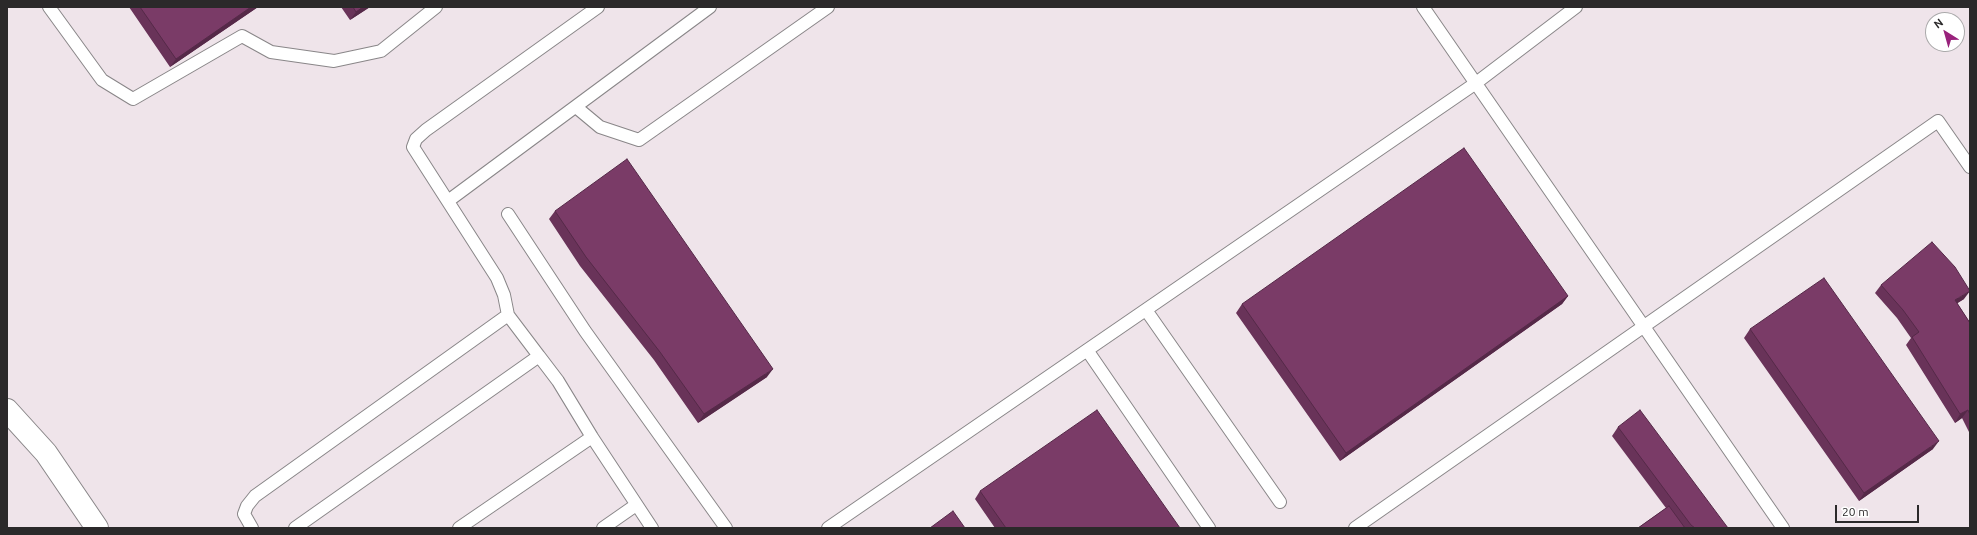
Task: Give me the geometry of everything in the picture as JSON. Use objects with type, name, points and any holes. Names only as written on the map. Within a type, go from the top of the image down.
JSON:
[{"type":"street","points":[[7,410],[46,453],[97,528]]},
{"type":"lane","points":[[49,7],[102,80],[133,99],[242,36],[271,52],[334,61],[381,51],[436,7]]},
{"type":"lane","points":[[598,7],[416,139],[413,147],[497,278],[504,295],[508,315],[558,381],[592,437],[652,528]]},
{"type":"lane","points":[[448,202],[710,7]]},
{"type":"lane","points":[[576,107],[600,127],[626,137],[639,140],[828,7]]},
{"type":"lane","points":[[1423,7],[1783,528]]},
{"type":"lane","points":[[828,528],[1476,83],[1576,7]]},
{"type":"lane","points":[[1355,528],[1938,121],[1970,167]]},
{"type":"lane","points":[[508,214],[585,331],[726,528]]},
{"type":"lane","points":[[1146,310],[1280,502]]},
{"type":"lane","points":[[252,528],[244,514],[247,506],[255,496],[508,315]]},
{"type":"lane","points":[[1087,350],[1209,528]]},
{"type":"lane","points":[[295,528],[539,356]]},
{"type":"lane","points":[[459,528],[592,437]]},
{"type":"lane","points":[[602,528],[636,505]]},
{"type":"shaded area","points":[[7,7],[1970,7],[1970,528],[7,528]]},
{"type":"building","points":[[140,7],[251,7],[176,59]]},
{"type":"building","points":[[353,7],[363,7],[356,12]]},
{"type":"building","points":[[1464,148],[1568,296],[1346,453],[1242,304]]},
{"type":"building","points":[[627,159],[773,369],[704,414],[660,352],[586,257],[555,211]]},
{"type":"building","points":[[1932,242],[1955,267],[1970,291],[1955,300],[1970,323],[1970,415],[1968,410],[1960,414],[1912,337],[1919,332],[1903,310],[1881,285]]},
{"type":"building","points":[[1824,278],[1939,441],[1864,493],[1750,329]]},
{"type":"building","points":[[1097,410],[1180,528],[1006,528],[980,491]]},
{"type":"building","points":[[1640,410],[1728,528],[1695,528],[1691,525],[1618,427]]},
{"type":"building","points":[[1669,506],[1685,528],[1638,528]]},
{"type":"building","points":[[953,511],[965,528],[930,528]]}]
